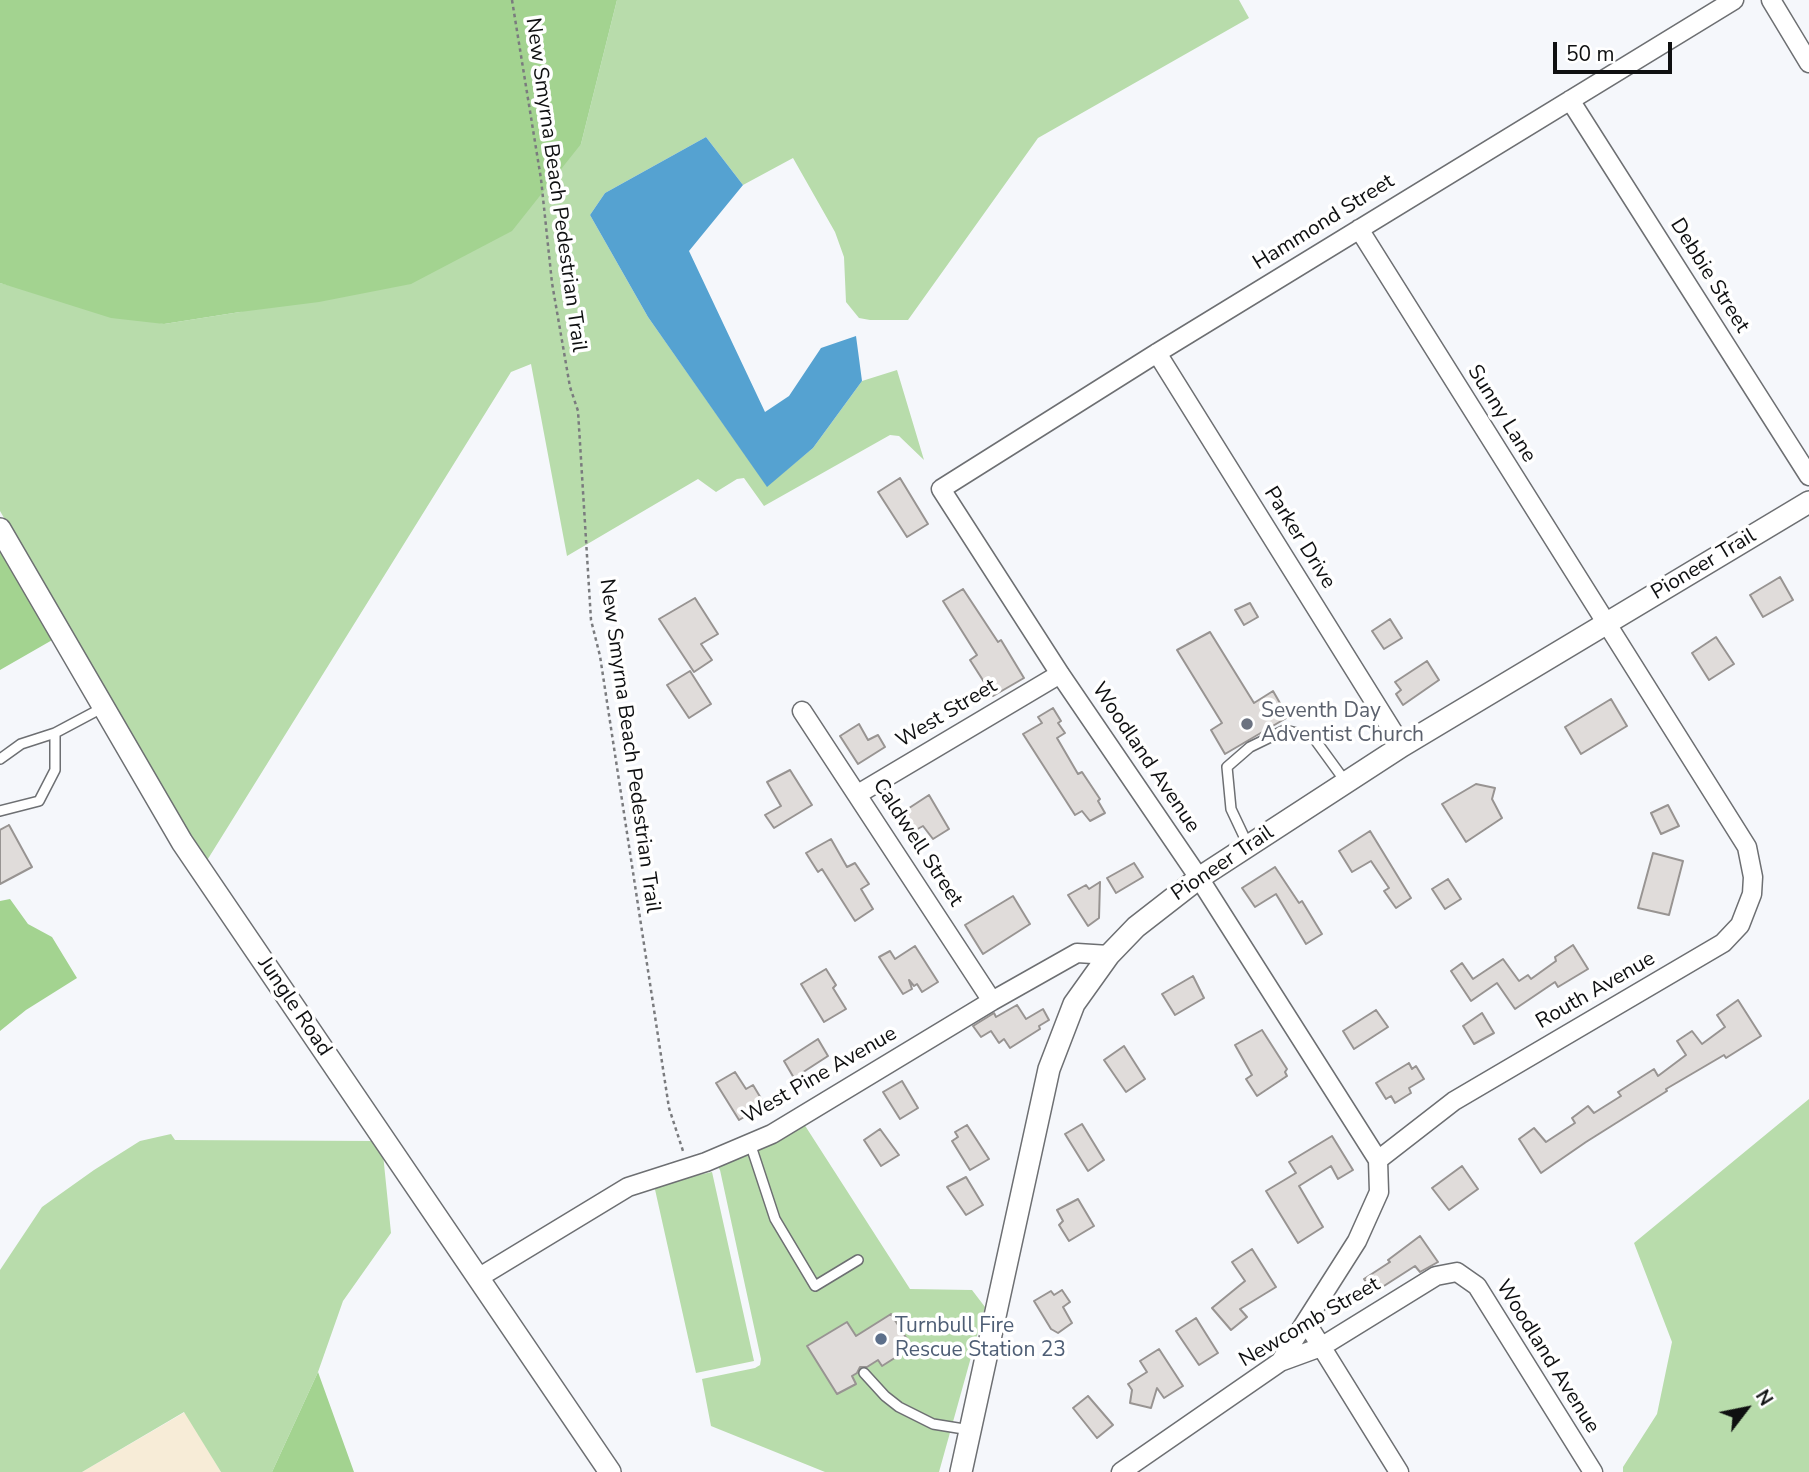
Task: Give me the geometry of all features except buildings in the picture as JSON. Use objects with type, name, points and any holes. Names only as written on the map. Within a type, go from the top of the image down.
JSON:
[{"type":"street","name":"Hammond Street","points":[[941,489],[1157,353],[1734,0]]},
{"type":"street","points":[[1770,0],[1809,63]]},
{"type":"street","name":"Debbie Street","points":[[1570,100],[1809,476]]},
{"type":"street","name":"Sunny Lane","points":[[1359,229],[1605,624]]},
{"type":"street","name":"Parker Drive","points":[[1157,353],[1402,746]]},
{"type":"street","name":"Woodland Avenue","points":[[941,489],[1060,674],[1199,878],[1378,1160]]},
{"type":"street","name":"Pioneer Trail","points":[[961,1472],[1049,1069],[1074,1004],[1109,955],[1136,927],[1199,878],[1346,782],[1809,502]]},
{"type":"street","name":"Jungle Road","points":[[0,529],[182,842],[610,1472]]},
{"type":"street","name":"Routh Avenue","points":[[1378,1160],[1454,1101],[1723,943],[1740,925],[1752,894],[1753,877],[1747,847],[1605,624]]},
{"type":"street","name":"West Street","points":[[858,794],[1060,674]]},
{"type":"street","name":"Caldwell Street","points":[[802,711],[992,1000]]},
{"type":"street","name":"West Pine Avenue","points":[[478,1278],[628,1186],[706,1162],[772,1134],[992,1000],[1077,953],[1109,955]]},
{"type":"street","points":[[1280,1362],[1357,1241],[1379,1192],[1378,1160]]},
{"type":"street","name":"Woodland Avenue","points":[[1457,1272],[1477,1286],[1593,1472]]},
{"type":"street","name":"Newcomb Street","points":[[1121,1472],[1280,1362],[1321,1347],[1436,1276],[1457,1272]]},
{"type":"street","points":[[1306,1322],[1399,1472]]},
{"type":"lane","points":[[0,759],[21,744],[55,733],[104,707]]},
{"type":"lane","points":[[1249,846],[1231,809],[1227,767],[1250,747],[1285,730],[1312,737],[1346,782]]},
{"type":"lane","points":[[0,811],[39,800],[55,770],[55,733]]},
{"type":"lane","points":[[751,1143],[775,1219],[815,1286],[858,1260]]},
{"type":"lane","points":[[864,1373],[885,1396],[900,1406],[933,1424],[970,1431]]},
{"type":"path","name":"New Smyrna Beach Pedestrian Trail","points":[[512,0],[541,180],[552,284],[570,387],[578,411],[590,620],[600,656],[669,1108],[686,1161]]},
{"type":"shaded area","points":[[185,1412],[221,1472],[82,1472]]},
{"type":"green space","points":[[0,0],[617,0],[581,144],[512,231],[411,284],[319,302],[164,324],[111,318],[0,283]]},
{"type":"green space","points":[[617,0],[1239,0],[1249,18],[1038,138],[908,320],[859,318],[846,302],[844,257],[835,232],[793,158],[743,185],[706,137],[605,193],[590,215],[648,317],[767,486],[813,448],[862,381],[897,370],[924,460],[899,436],[890,435],[764,506],[744,478],[737,479],[716,492],[698,479],[567,556],[531,364],[511,372],[206,862],[0,511],[0,283],[164,324],[240,312],[581,144]]},
{"type":"green space","points":[[0,546],[54,639],[0,670]]},
{"type":"green space","points":[[10,899],[28,924],[52,937],[77,978],[26,1010],[0,1031],[0,901]]},
{"type":"green space","points":[[1809,1099],[1809,1472],[1623,1472],[1623,1467],[1657,1414],[1672,1342],[1634,1243]]},
{"type":"green space","points":[[804,1124],[910,1289],[972,1290],[985,1307],[939,1472],[825,1472],[711,1426],[702,1379],[755,1368],[760,1365],[761,1359],[717,1166]]},
{"type":"green space","points":[[171,1134],[175,1140],[374,1141],[383,1154],[391,1233],[343,1301],[318,1372],[272,1472],[221,1472],[184,1412],[82,1472],[0,1472],[0,1270],[42,1207],[140,1141]]},
{"type":"green space","points":[[712,1172],[754,1361],[696,1373],[654,1185]]},
{"type":"green space","points":[[318,1372],[354,1472],[272,1472]]},
{"type":"water","points":[[706,137],[743,185],[689,251],[765,412],[789,396],[821,348],[856,336],[862,381],[813,448],[767,487],[648,317],[590,215],[605,193]]},
{"type":"place","name":"Seventh Day Adventist Church","points":[[1247,724]]},
{"type":"place","name":"Turnbull Fire Rescue Station 23","points":[[881,1339]]}]
